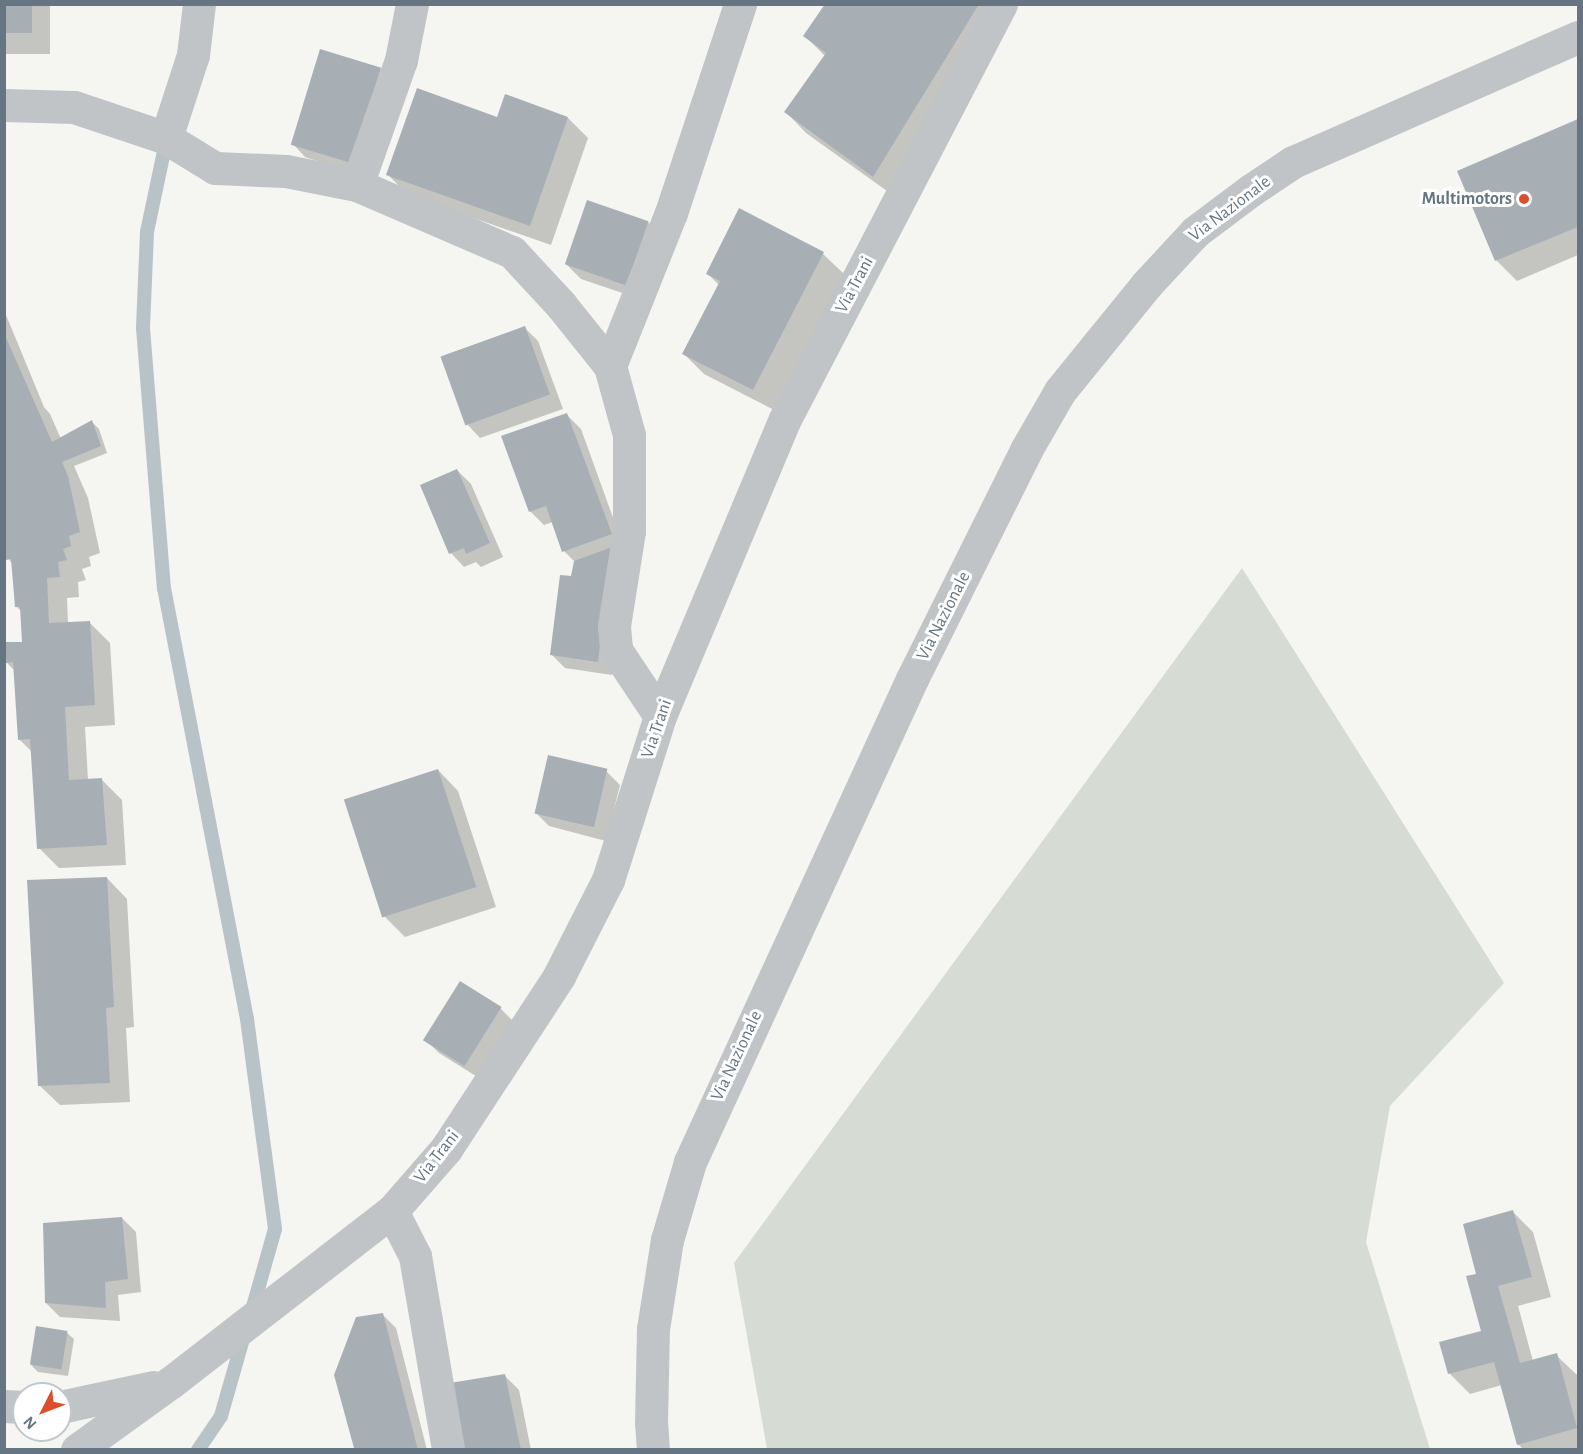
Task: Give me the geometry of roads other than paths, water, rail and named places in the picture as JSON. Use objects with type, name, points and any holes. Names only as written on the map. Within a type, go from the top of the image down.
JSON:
[{"type":"street","points":[[166,138],[193,55],[199,4]]},
{"type":"street","points":[[357,185],[401,60],[412,4]]},
{"type":"street","points":[[610,366],[671,213],[740,4]]},
{"type":"street","name":"Via Trani","points":[[77,1449],[170,1383],[392,1211],[446,1149],[559,976],[608,880],[660,716],[785,419],[1001,4]]},
{"type":"street","name":"Via Nazionale","points":[[653,1449],[652,1329],[667,1240],[690,1162],[912,679],[1026,450],[1060,391],[1146,285],[1195,232],[1251,190],[1293,162],[1578,38]]},
{"type":"street","points":[[4,105],[74,107],[166,138],[214,168],[286,171],[357,185],[512,252],[561,304],[610,366],[629,435],[629,531],[614,626],[616,650],[660,716]]},
{"type":"street","points":[[392,1211],[415,1256],[448,1449]]},
{"type":"street","points":[[72,1405],[170,1383]]},
{"type":"waterway","points":[[167,137],[147,232],[143,328],[164,588],[247,1019],[275,1229],[251,1314]]},
{"type":"waterway","points":[[198,1450],[221,1416],[245,1332]]},
{"type":"place","name":"Multimotors","points":[[1524,199]]}]
